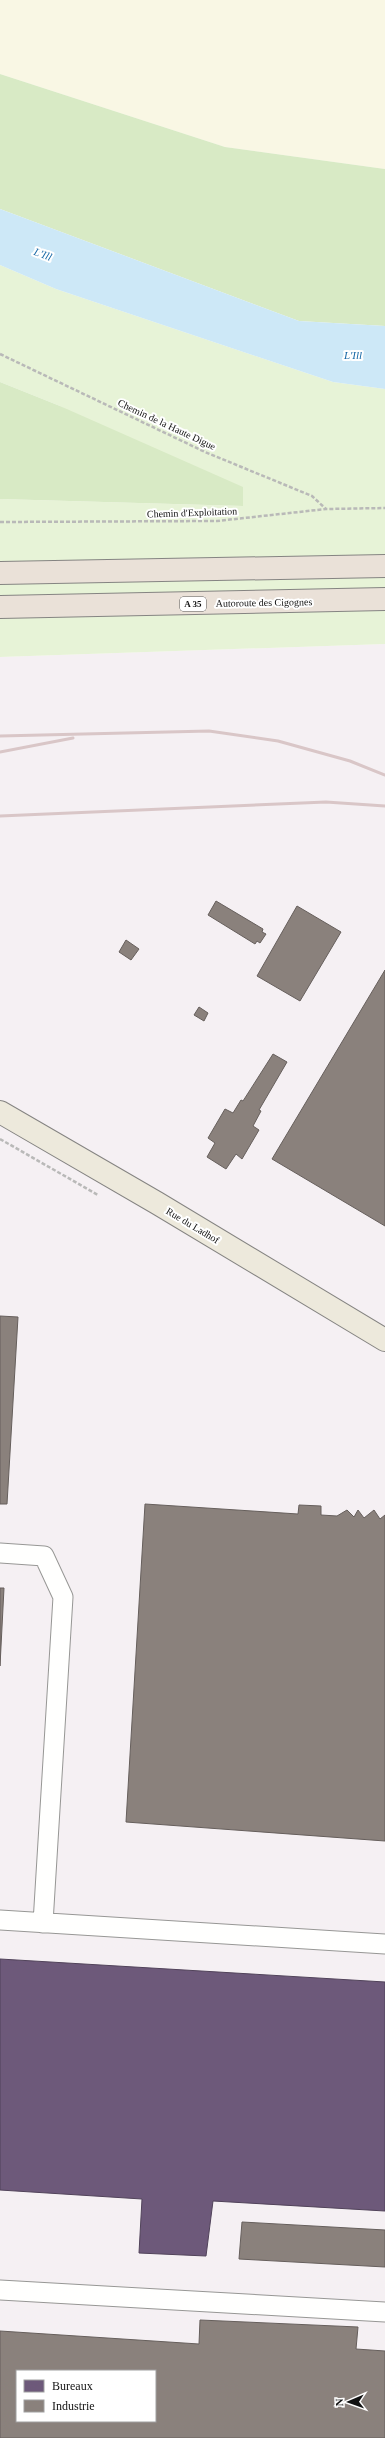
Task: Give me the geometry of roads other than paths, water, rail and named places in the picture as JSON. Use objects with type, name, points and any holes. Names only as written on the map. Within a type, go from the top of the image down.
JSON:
[{"type":"highway","points":[[0,573],[385,566]]},
{"type":"highway","name":"Autoroute des Cigognes","points":[[0,607],[385,599]]},
{"type":"main road","name":"Rue du Ladhof","points":[[0,1112],[157,1203],[385,1340]]},
{"type":"lane","points":[[0,1553],[44,1556],[63,1597],[43,1923]]},
{"type":"lane","points":[[0,1920],[385,1944]]},
{"type":"lane","points":[[0,2290],[385,2312]]},
{"type":"water","name":"L'Ill","points":[[0,209],[299,321],[385,326],[385,389],[333,382],[56,289],[0,265]]},
{"type":"railway","points":[[0,736],[209,731],[278,741],[350,761],[385,775]]},
{"type":"railway","points":[[0,752],[73,738]]},
{"type":"railway","points":[[0,816],[326,802],[385,806]]}]
